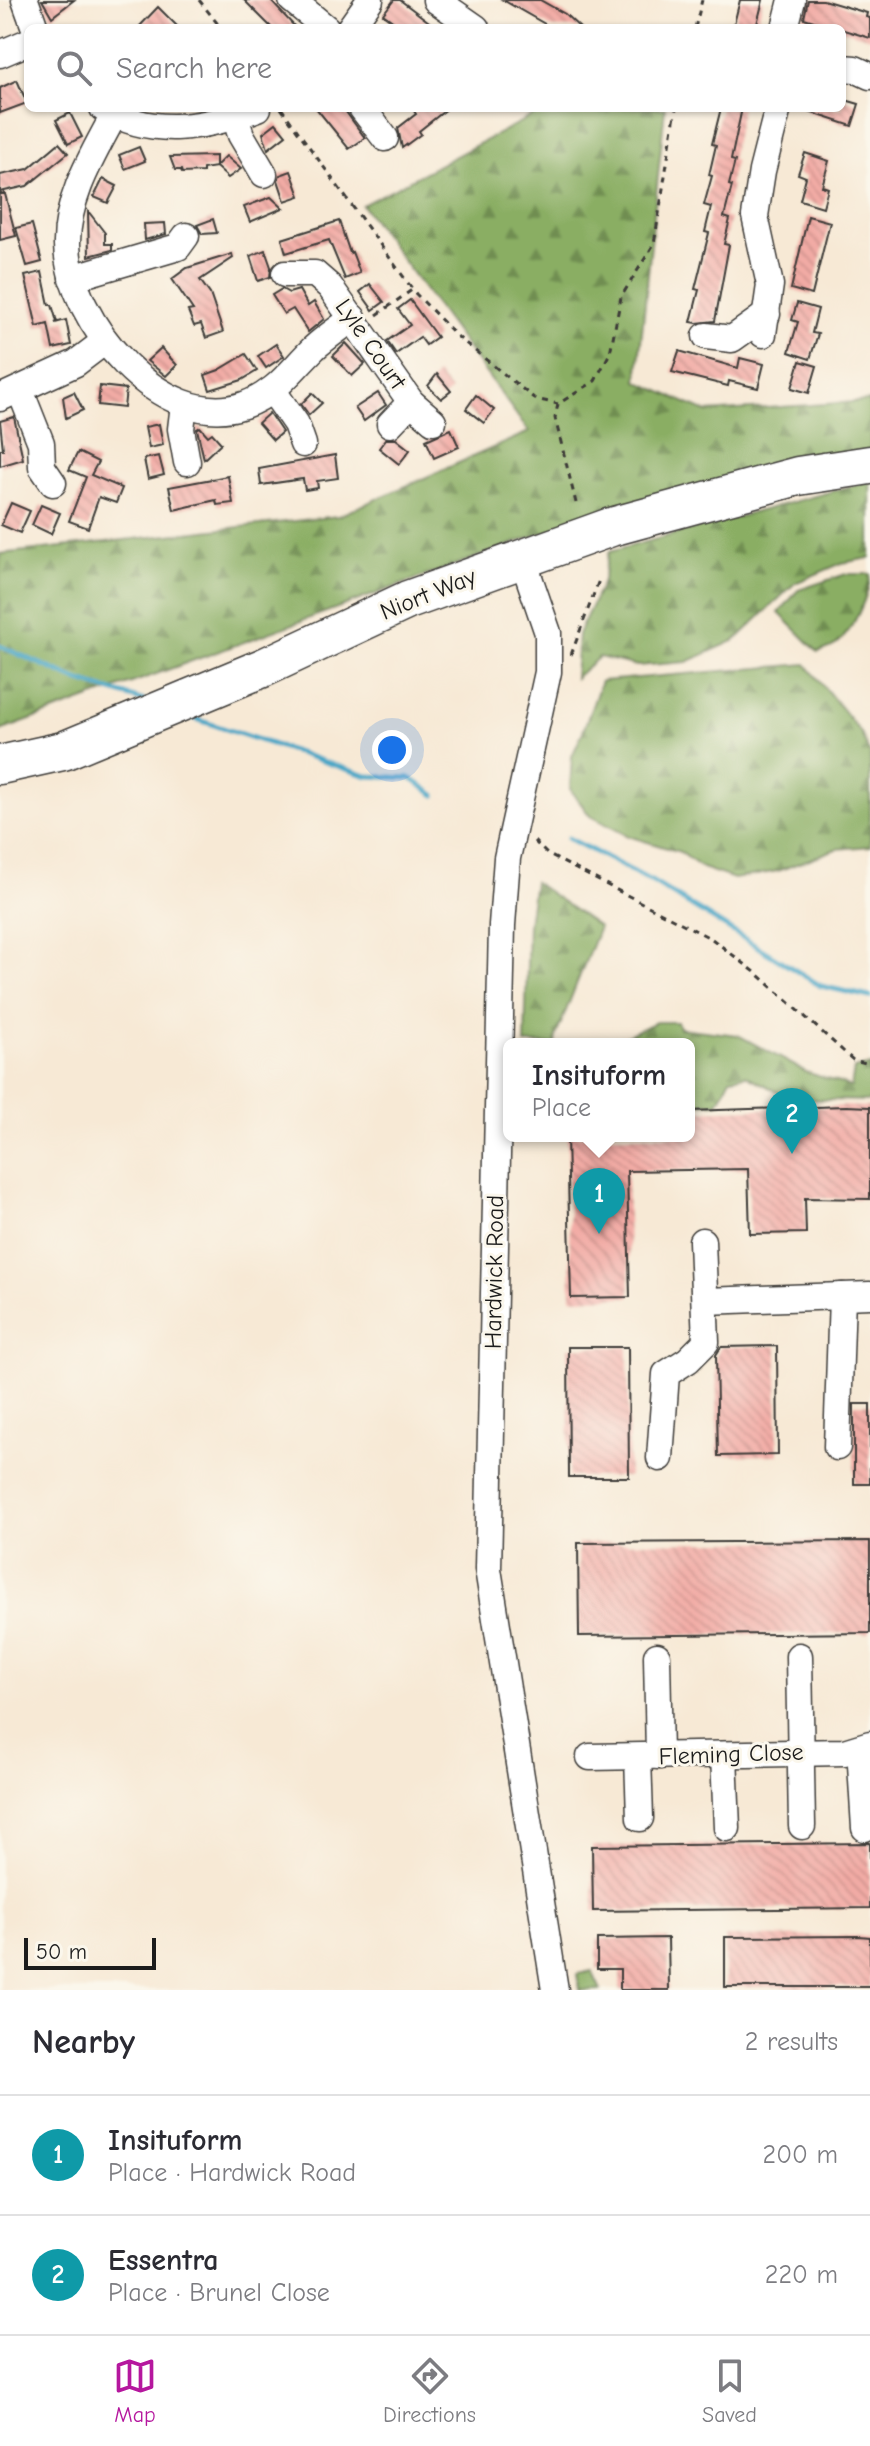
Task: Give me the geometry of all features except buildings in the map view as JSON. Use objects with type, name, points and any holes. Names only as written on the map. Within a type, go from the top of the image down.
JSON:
[{"type":"highway","name":"Niort Way","points":[[0,765],[63,751],[265,667],[408,600],[522,557],[611,527],[798,476],[870,465]]},
{"type":"street","points":[[25,0],[34,24]]},
{"type":"street","points":[[292,0],[321,24]]},
{"type":"street","points":[[353,24],[370,0]]},
{"type":"street","points":[[436,0],[466,24]]},
{"type":"street","points":[[786,24],[792,0]]},
{"type":"street","points":[[0,54],[24,44]]},
{"type":"street","points":[[846,68],[870,76]]},
{"type":"street","points":[[108,112],[71,208],[67,245],[72,278],[105,341],[150,386],[184,404],[214,410],[243,405],[273,391],[313,349],[356,323]]},
{"type":"street","points":[[111,112],[158,126],[178,117],[197,127],[246,113],[241,135],[264,174]]},
{"type":"street","points":[[765,324],[770,285],[755,216],[762,171],[777,112]]},
{"type":"street","points":[[72,278],[178,247],[186,236]]},
{"type":"street","name":"Lyle Court","points":[[285,274],[315,274],[330,287],[411,402],[433,421]]},
{"type":"street","points":[[740,308],[765,324]]},
{"type":"street","points":[[706,336],[732,339],[765,324]]},
{"type":"street","points":[[53,483],[42,467],[41,443],[10,394],[76,363],[105,341]]},
{"type":"street","points":[[273,391],[296,424],[303,444]]},
{"type":"street","name":"Lyle Court","points":[[390,424],[411,402]]},
{"type":"street","points":[[184,404],[181,429],[187,462]]},
{"type":"street","name":"Hardwick Road","points":[[522,557],[548,633],[548,672],[507,858],[502,925],[488,1569],[555,1990]]},
{"type":"street","points":[[660,1458],[666,1374],[688,1360],[706,1342],[702,1241]]},
{"type":"street","points":[[706,1301],[870,1295]]},
{"type":"street","points":[[837,1447],[842,1296]]},
{"type":"street","points":[[640,1818],[649,1757],[657,1656]]},
{"type":"street","points":[[799,1656],[802,1826]]},
{"type":"street","points":[[865,1746],[865,1828]]},
{"type":"street","name":"Fleming Close","points":[[590,1757],[844,1752],[865,1746]]},
{"type":"street","points":[[724,1755],[727,1828]]},
{"type":"path","points":[[199,0],[218,24]]},
{"type":"path","points":[[696,24],[702,0]]},
{"type":"path","points":[[284,112],[413,289],[458,337],[535,399],[558,404],[595,381],[610,353],[621,297],[654,244],[675,112]]},
{"type":"path","points":[[356,323],[413,289]]},
{"type":"path","points":[[558,404],[555,418],[576,503]]},
{"type":"path","points":[[569,660],[599,580]]},
{"type":"path","points":[[533,832],[535,844],[547,854],[712,939],[759,975],[853,1060],[870,1064]]},
{"type":"green space","points":[[539,112],[665,112],[637,381],[706,412],[870,401],[870,453],[551,530],[0,731],[0,554],[338,516],[529,432],[362,205]]},
{"type":"green space","points":[[870,481],[870,558],[842,563],[795,583],[736,640],[687,662],[637,666],[599,657],[575,678],[578,634],[602,584],[609,552]]},
{"type":"green space","points":[[846,574],[870,574],[864,601],[843,638],[833,647],[818,652],[779,613],[798,590]]},
{"type":"green space","points":[[806,664],[861,733],[870,755],[870,846],[836,849],[778,871],[734,879],[702,868],[680,852],[628,836],[590,816],[570,789],[572,756],[601,681]]},
{"type":"green space","points":[[534,882],[599,927],[556,1038],[525,1038],[528,924]]},
{"type":"green space","points":[[656,1022],[677,1022],[679,1028],[738,1035],[806,1072],[851,1087],[854,1069],[870,1065],[870,1101],[791,1099],[746,1075],[731,1078],[718,1103],[695,1104],[695,1038],[621,1038]]},
{"type":"green space","points":[[592,1971],[601,1990],[580,1990],[578,1974]]},
{"type":"waterway","points":[[0,646],[77,680],[144,701]]},
{"type":"waterway","points":[[187,716],[367,776],[410,778],[435,795]]},
{"type":"waterway","points":[[568,838],[651,881],[821,986],[870,997]]},
{"type":"place","name":"Essentra","points":[[792,1154]]},
{"type":"place","name":"Insituform","points":[[599,1234]]}]
